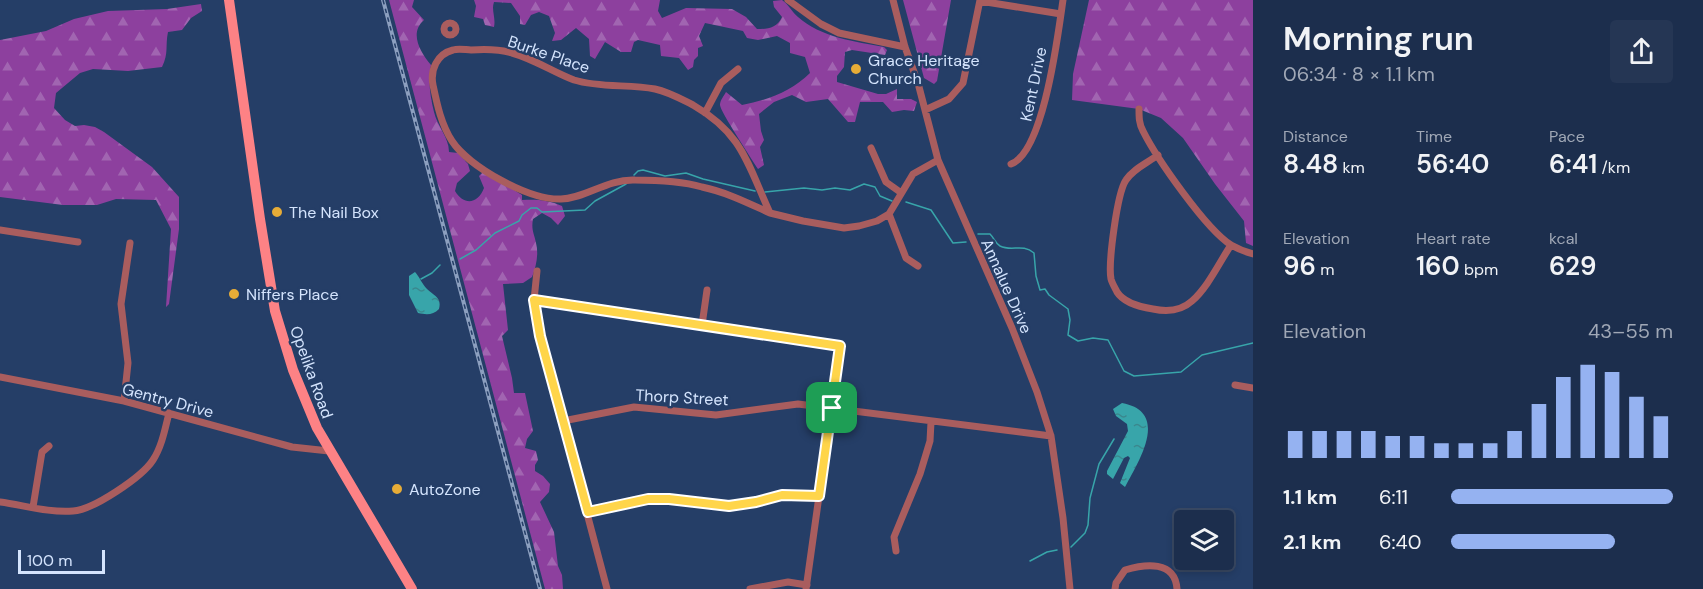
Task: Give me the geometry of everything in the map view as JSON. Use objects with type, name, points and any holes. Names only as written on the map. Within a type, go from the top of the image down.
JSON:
[{"type":"main road","name":"Opelika Road","points":[[229,0],[275,311],[292,370],[329,451],[412,589]]},
{"type":"street","points":[[788,0],[821,24],[839,33],[905,47]]},
{"type":"street","name":"Annalue Drive","points":[[893,0],[938,160],[1012,328],[1051,436],[1063,518],[1070,589]]},
{"type":"street","points":[[925,110],[949,99],[963,83],[980,0],[1061,14]]},
{"type":"street","name":"Kent Drive","points":[[1011,164],[1020,159],[1030,144],[1041,119],[1063,0]]},
{"type":"street","points":[[452,36],[453,50],[438,60],[432,72],[439,111],[446,130],[461,152],[477,164],[523,192],[543,198],[562,199],[620,180],[668,182],[702,186],[770,213],[844,228],[877,221],[889,214],[900,192],[913,174],[923,166],[938,160]]},
{"type":"street","name":"Burke Place","points":[[453,50],[513,53],[575,80],[656,89],[675,95],[705,113],[730,132],[738,143],[770,213]]},
{"type":"street","points":[[705,113],[722,83],[738,69]]},
{"type":"street","points":[[1139,109],[1143,132],[1210,226],[1231,245],[1253,254]]},
{"type":"street","points":[[870,148],[886,182],[900,192]]},
{"type":"street","points":[[1158,155],[1135,171],[1123,186],[1118,205],[1110,266],[1112,280],[1120,296],[1143,307],[1169,311],[1182,308],[1192,301],[1205,285],[1231,245]]},
{"type":"street","points":[[889,214],[906,258],[918,266]]},
{"type":"street","points":[[0,230],[78,242]]},
{"type":"street","points":[[124,402],[128,363],[121,304],[130,243]]},
{"type":"street","points":[[537,271],[534,300],[540,336],[607,589]]},
{"type":"street","points":[[702,325],[707,290]]},
{"type":"street","points":[[534,300],[840,346],[807,587],[788,582],[750,589]]},
{"type":"street","name":"Gentry Drive","points":[[0,377],[170,413],[270,442],[329,451]]},
{"type":"street","points":[[1235,385],[1253,388]]},
{"type":"street","name":"Thorp Street","points":[[563,421],[634,407],[716,415],[791,405],[832,408],[1051,436]]},
{"type":"street","points":[[0,502],[58,511],[82,510],[91,507],[112,494],[152,462],[161,446],[170,413]]},
{"type":"street","points":[[896,551],[894,537],[920,474],[930,441],[931,422]]},
{"type":"street","points":[[33,507],[42,452],[49,446]]},
{"type":"street","points":[[588,512],[648,499],[669,499],[729,506],[750,504],[782,495],[819,496]]},
{"type":"street","points":[[1115,589],[1119,576],[1125,570],[1152,565],[1166,568],[1172,573],[1177,589]]},
{"type":"green space","points":[[389,0],[414,0],[412,7],[424,20],[417,31],[417,37],[423,54],[431,65],[431,100],[436,117],[447,141],[449,152],[458,153],[468,164],[470,171],[457,183],[455,191],[459,196],[467,201],[475,200],[484,188],[479,176],[487,173],[522,195],[522,200],[542,200],[562,206],[565,216],[558,225],[542,213],[533,219],[537,252],[535,269],[532,277],[523,283],[503,284],[508,330],[502,336],[514,393],[525,393],[533,431],[527,439],[525,448],[536,451],[538,460],[535,471],[550,484],[549,492],[540,502],[554,532],[563,589],[545,589]]},
{"type":"green space","points":[[474,0],[660,0],[658,11],[662,18],[686,8],[732,9],[746,17],[757,29],[778,24],[782,17],[774,7],[773,1],[782,0],[807,24],[827,34],[884,47],[887,50],[885,55],[852,50],[845,52],[844,67],[837,76],[837,82],[878,94],[886,94],[897,89],[897,99],[911,99],[917,102],[914,111],[892,112],[883,102],[860,102],[855,122],[848,122],[828,99],[806,102],[792,95],[774,102],[759,114],[764,140],[760,147],[764,165],[758,169],[725,116],[720,103],[726,92],[742,105],[779,94],[810,73],[805,57],[790,53],[790,43],[777,36],[758,40],[747,38],[743,31],[705,23],[699,36],[703,46],[698,48],[698,56],[694,60],[693,67],[688,70],[679,58],[661,56],[660,45],[638,40],[634,42],[631,52],[621,52],[605,42],[595,59],[590,56],[589,39],[576,28],[561,40],[552,41],[555,33],[549,16],[539,12],[531,15],[525,25],[520,24],[520,16],[511,3],[494,2],[494,27],[485,25],[483,19],[474,17],[476,6]]},
{"type":"green space","points":[[903,0],[951,0],[937,81],[934,84],[924,78]]},
{"type":"green space","points":[[1089,0],[1253,0],[1253,246],[1246,243],[1244,221],[1183,138],[1161,118],[1139,109],[1072,100],[1073,74]]},
{"type":"green space","points":[[201,4],[202,11],[191,18],[182,30],[168,32],[162,67],[128,71],[93,69],[80,73],[56,93],[54,108],[65,120],[75,126],[95,127],[104,132],[152,167],[179,197],[179,229],[169,304],[166,307],[171,229],[156,200],[116,199],[97,205],[63,205],[0,197],[0,40],[46,31],[74,19],[108,11],[167,9]]},
{"type":"water","points":[[415,272],[425,287],[438,299],[439,309],[434,312],[418,313],[409,295],[409,276]]},
{"type":"water","points":[[1122,403],[1137,408],[1145,416],[1148,427],[1143,452],[1125,487],[1120,483],[1130,458],[1128,456],[1124,458],[1113,479],[1107,474],[1128,431],[1127,424],[1116,416],[1113,409]]},
{"type":"waterway","points":[[634,175],[643,170],[665,176],[686,173],[755,191]]},
{"type":"waterway","points":[[460,259],[476,250],[495,233],[519,221],[522,215],[531,208],[537,208],[542,212],[585,210],[595,201],[626,184]]},
{"type":"waterway","points":[[765,192],[804,188],[850,190],[864,184],[875,187],[880,196],[892,201]]},
{"type":"waterway","points":[[906,202],[931,210],[953,243],[966,242]]},
{"type":"waterway","points":[[978,234],[990,234],[998,245],[1004,248],[1025,249],[1034,253],[1040,290],[1045,289],[1049,295],[1068,309],[1070,320],[1068,335],[1078,341],[1093,338],[1108,340],[1124,371],[1134,376],[1181,372],[1202,355],[1253,343]]},
{"type":"waterway","points":[[421,279],[440,265]]},
{"type":"waterway","points":[[1071,547],[1085,533],[1088,525],[1090,498],[1099,464],[1114,439]]},
{"type":"waterway","points":[[1030,561],[1047,552],[1057,550]]},
{"type":"railway","points":[[383,0],[540,589]]},
{"type":"place","name":"Grace Heritage Church","points":[[856,69]]},
{"type":"place","name":"The Nail Box","points":[[277,212]]},
{"type":"place","name":"Niffers Place","points":[[234,294]]},
{"type":"place","name":"AutoZone","points":[[397,489]]},
{"type":"route","points":[[534,300],[840,346],[832,408],[819,496],[782,495],[743,505],[729,506],[669,499],[648,499],[588,512],[540,336],[534,300]]}]
